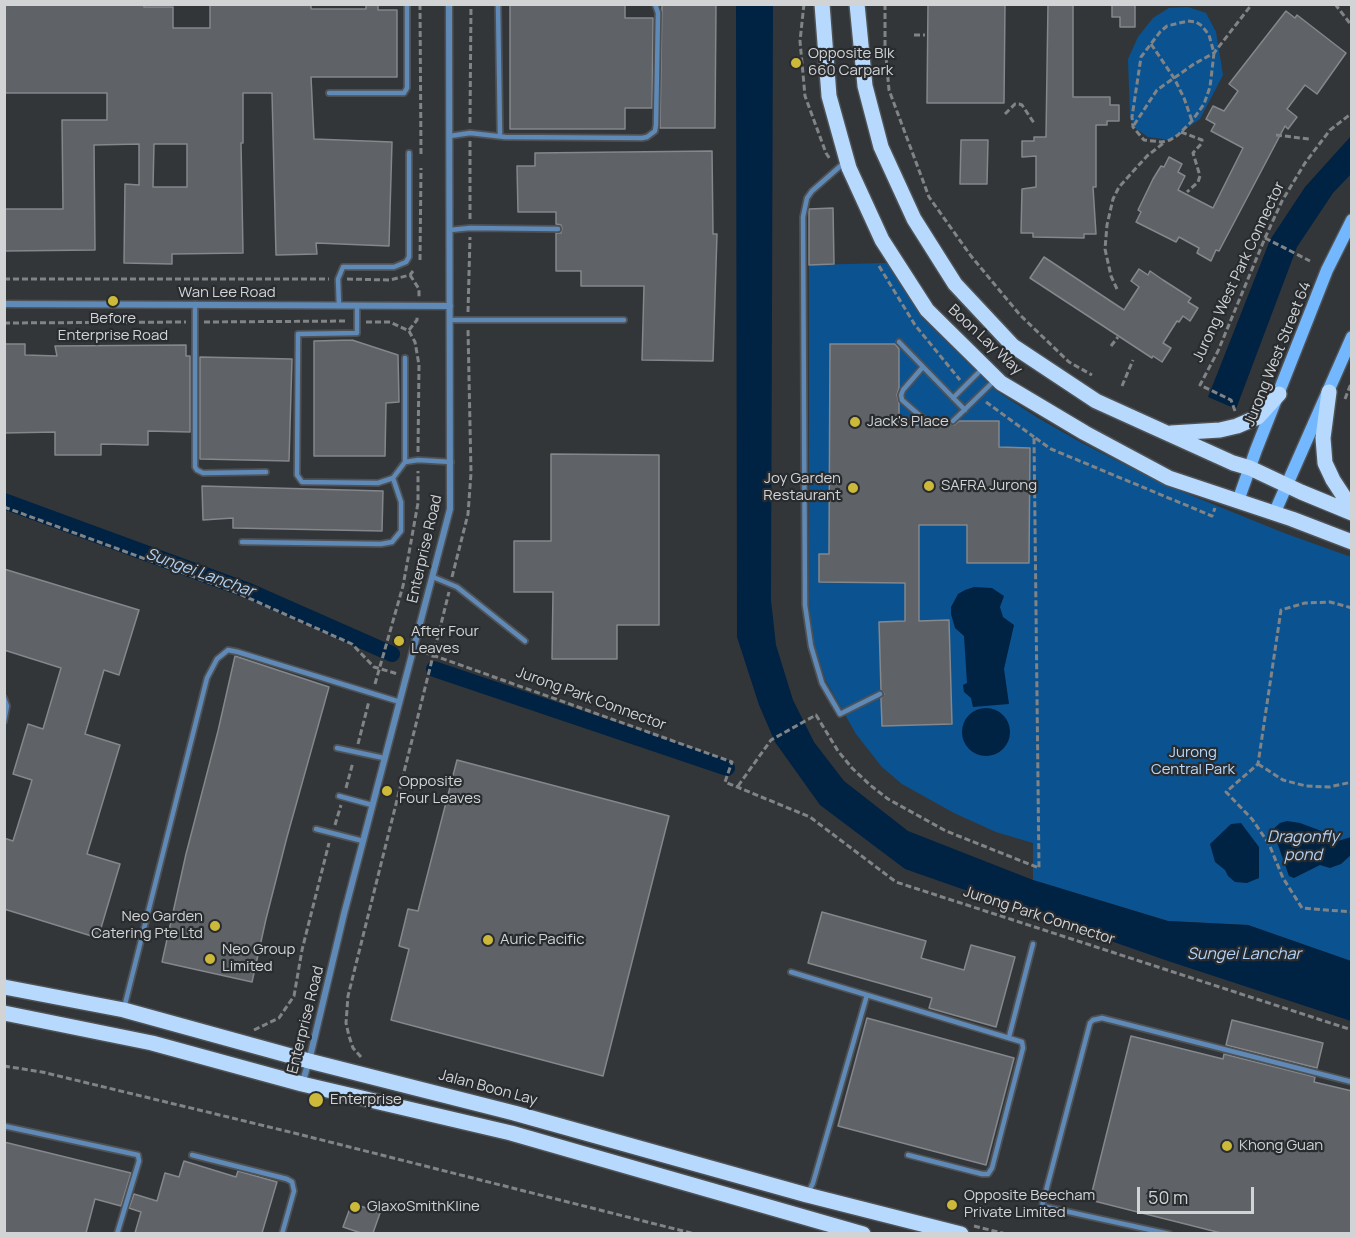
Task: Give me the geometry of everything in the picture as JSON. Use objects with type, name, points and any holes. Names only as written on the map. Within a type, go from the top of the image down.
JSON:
[{"type":"main road","name":"Boon Lay Way","points":[[822,4],[830,96],[842,165],[882,240],[927,310],[996,378],[1085,433],[1169,478],[1352,542]]},
{"type":"main road","name":"Boon Lay Way","points":[[857,4],[865,86],[881,147],[914,219],[955,284],[1013,346],[1096,401],[1233,463],[1352,511]]},
{"type":"main road","points":[[1329,392],[1323,438],[1325,463],[1352,511]]},
{"type":"main road","points":[[1168,433],[1220,430],[1237,426],[1258,417],[1279,394]]},
{"type":"main road","name":"Jalan Boon Lay","points":[[4,987],[124,1010],[309,1061],[514,1113],[807,1195],[963,1229]]},
{"type":"main road","points":[[4,1013],[152,1043],[302,1084],[511,1132],[863,1233]]},
{"type":"street","name":"Enterprise Road","points":[[302,1084],[384,758],[450,509],[452,462],[449,4]]},
{"type":"street","name":"Jurong West Street 64","points":[[1238,501],[1327,270],[1352,220]]},
{"type":"street","name":"Wan Lee Road","points":[[4,304],[450,306]]},
{"type":"street","points":[[1275,514],[1352,337]]},
{"type":"lane","points":[[329,93],[404,93],[407,88],[407,4]]},
{"type":"lane","points":[[498,4],[500,135]]},
{"type":"lane","points":[[450,136],[470,133],[505,137],[642,138],[651,134],[656,125],[658,13],[655,4]]},
{"type":"lane","points":[[339,306],[338,279],[340,271],[347,266],[394,267],[406,262],[410,251],[409,153]]},
{"type":"lane","points":[[842,165],[812,191],[807,198],[803,217],[806,605],[811,646],[822,683],[840,714],[880,694]]},
{"type":"lane","points":[[450,230],[470,228],[558,229]]},
{"type":"lane","points":[[195,304],[197,470],[202,473],[266,472]]},
{"type":"lane","points":[[357,306],[357,333],[298,334],[297,475],[302,482],[378,483],[393,478],[405,462],[405,358]]},
{"type":"lane","points":[[450,320],[624,320]]},
{"type":"lane","points":[[899,342],[965,410]]},
{"type":"lane","points":[[953,398],[984,366]]},
{"type":"lane","points":[[922,368],[903,390],[902,399],[926,421]]},
{"type":"lane","points":[[953,421],[996,378]]},
{"type":"lane","points":[[405,462],[418,460],[452,462]]},
{"type":"lane","points":[[242,542],[381,544],[392,542],[401,531],[401,502],[393,478]]},
{"type":"lane","points":[[433,577],[457,587],[525,641]]},
{"type":"lane","points":[[124,1010],[207,678],[217,659],[228,650],[238,652],[400,702]]},
{"type":"lane","points":[[4,698],[7,706],[4,721]]},
{"type":"lane","points":[[336,748],[384,758]]},
{"type":"lane","points":[[341,797],[372,805]]},
{"type":"lane","points":[[316,829],[363,841]]},
{"type":"lane","points":[[1009,1037],[1033,944]]},
{"type":"lane","points":[[791,972],[1022,1042],[1023,1048],[990,1172],[982,1174],[908,1155]]},
{"type":"lane","points":[[807,1195],[813,1183],[867,995]]},
{"type":"lane","points":[[1169,1233],[1042,1206],[1090,1023],[1093,1020],[1102,1018],[1352,1082]]},
{"type":"lane","points":[[4,1126],[138,1155],[139,1161],[117,1233]]},
{"type":"lane","points":[[192,1155],[287,1179],[291,1182],[294,1191],[282,1233]]},
{"type":"path","points":[[4,279],[390,280],[410,275],[421,259],[420,4]]},
{"type":"path","points":[[370,1061],[359,1057],[353,1048],[346,1023],[348,996],[468,514],[471,473],[468,319],[471,4]]},
{"type":"path","points":[[804,4],[800,41],[805,96],[826,153],[842,165]]},
{"type":"path","points":[[885,4],[885,46],[889,90],[929,197],[971,256],[1020,315],[1069,362],[1092,375]]},
{"type":"path","points":[[1133,127],[1157,90],[1214,53],[1252,4]]},
{"type":"path","points":[[1335,4],[1352,26]]},
{"type":"path","points":[[1117,289],[1111,276],[1105,249],[1107,225],[1113,200],[1119,187],[1147,156],[1181,132],[1192,122],[1204,104],[1210,87],[1214,53],[1209,35],[1196,22],[1178,22],[1167,26],[1141,57],[1132,117],[1133,127],[1144,140],[1167,141]]},
{"type":"path","points":[[915,35],[925,34]]},
{"type":"path","points":[[1151,44],[1185,98],[1192,122]]},
{"type":"path","points":[[1005,114],[1015,104],[1019,104],[1034,123]]},
{"type":"path","name":"Jurong West Park Connector","points":[[1234,405],[1230,400],[1200,385],[1218,351],[1282,201],[1305,163],[1330,130],[1352,113]]},
{"type":"path","points":[[1181,132],[1202,140],[1193,153],[1200,176],[1198,183],[1187,192]]},
{"type":"path","points":[[1276,135],[1309,139]]},
{"type":"path","points":[[1265,238],[1310,261]]},
{"type":"path","points":[[1111,346],[1118,337]]},
{"type":"path","points":[[1122,386],[1134,360]]},
{"type":"path","points":[[1344,400],[1352,381]]},
{"type":"path","points":[[738,786],[771,740],[816,716],[838,751],[852,768],[888,799],[946,831],[1039,868],[1034,437],[1051,449],[1212,516]]},
{"type":"path","points":[[4,507],[235,592],[352,644],[374,667],[393,673]]},
{"type":"path","points":[[1352,608],[1330,602],[1305,603],[1281,610],[1258,764],[1226,792],[1252,819],[1269,844],[1283,878],[1302,908],[1352,912]]},
{"type":"path","points":[[244,1028],[254,1030],[279,1018],[294,996],[302,950],[341,797],[394,618]]},
{"type":"path","name":"Jurong Park Connector","points":[[432,656],[732,762],[725,782],[810,817],[896,882],[1352,1030]]},
{"type":"path","points":[[1258,764],[1283,780],[1306,786],[1329,787],[1352,782]]},
{"type":"path","points":[[4,1066],[42,1072],[237,1119],[695,1233]]},
{"type":"path","points":[[963,1229],[1006,1233]]},
{"type":"green space","points":[[1188,7],[1206,13],[1216,32],[1223,75],[1200,119],[1170,140],[1148,137],[1135,128],[1130,117],[1128,59],[1138,37],[1153,18],[1169,8]]},
{"type":"green space","name":"Jurong Central Park","points":[[887,263],[922,318],[995,390],[1038,418],[1163,484],[1284,533],[1351,557],[1351,961],[1248,925],[1168,921],[1033,880],[1033,843],[996,832],[954,813],[902,784],[882,767],[856,734],[826,681],[814,645],[809,604],[809,265]]},
{"type":"water","name":"Sungei Lanchar","points":[[736,5],[773,5],[771,600],[776,645],[793,700],[814,742],[844,781],[908,831],[1033,880],[1168,921],[1248,925],[1351,961],[1351,1021],[1168,961],[905,869],[820,805],[775,742],[759,705],[737,637]]},
{"type":"water","points":[[1351,136],[1351,174],[1333,193],[1297,247],[1236,409],[1208,397],[1270,240],[1305,187]]},
{"type":"water","points":[[974,587],[992,588],[1004,596],[1000,607],[1003,617],[1014,625],[1004,669],[1009,704],[973,707],[971,698],[964,692],[963,685],[967,683],[964,636],[955,628],[951,607],[958,594]]},
{"type":"water","points":[[981,708],[991,708],[1003,715],[1010,727],[1010,737],[1003,749],[991,756],[981,756],[966,745],[962,737],[962,727],[973,712]]},
{"type":"water","name":"Dragonfly pond","points":[[1287,821],[1300,823],[1327,833],[1338,841],[1351,837],[1351,855],[1341,864],[1330,868],[1320,865],[1294,878],[1289,876],[1278,845],[1270,832],[1280,823]]},
{"type":"water","name":"Dragonfly pond","points":[[1241,823],[1259,847],[1259,878],[1247,883],[1235,882],[1228,876],[1225,870],[1215,862],[1210,844],[1231,824]]},
{"type":"building","points":[[4,4],[144,4],[144,7],[173,7],[173,28],[210,28],[210,4],[311,4],[311,9],[366,9],[366,4],[378,4],[378,10],[397,10],[397,77],[311,77],[314,139],[392,142],[389,246],[316,243],[317,254],[276,255],[272,93],[243,93],[243,143],[241,143],[243,253],[172,254],[172,264],[124,263],[125,184],[139,185],[139,144],[94,145],[95,250],[4,251],[4,209],[63,209],[62,120],[107,120],[107,93],[4,93]],"holes":[[[154,144],[187,144],[187,187],[153,187]]]},
{"type":"building","points":[[510,4],[625,4],[625,18],[653,18],[652,108],[625,108],[625,129],[510,129]]},
{"type":"building","points":[[662,4],[716,4],[715,128],[660,128]]},
{"type":"building","points":[[928,4],[1005,4],[1004,103],[927,103]]},
{"type":"building","points":[[1048,4],[1073,4],[1073,97],[1110,97],[1110,105],[1119,105],[1119,121],[1107,121],[1107,125],[1096,125],[1096,187],[1093,187],[1096,234],[1084,234],[1084,238],[1033,237],[1033,233],[1021,233],[1022,189],[1036,187],[1036,156],[1022,157],[1022,141],[1034,141],[1034,137],[1046,137]]},
{"type":"building","points":[[1112,4],[1135,5],[1135,27],[1120,27],[1120,17],[1112,17]]},
{"type":"building","points":[[1286,11],[1295,18],[1297,15],[1346,53],[1317,94],[1305,85],[1287,109],[1297,117],[1288,129],[1285,126],[1219,251],[1216,250],[1211,261],[1197,253],[1199,248],[1179,237],[1176,242],[1136,222],[1141,212],[1138,210],[1153,179],[1161,166],[1164,167],[1169,157],[1182,164],[1178,172],[1185,176],[1178,190],[1213,208],[1243,148],[1211,131],[1215,124],[1206,119],[1213,106],[1224,111],[1238,91],[1229,84]]},
{"type":"building","points":[[961,140],[988,140],[987,184],[960,184]]},
{"type":"building","points":[[712,151],[713,234],[717,234],[713,361],[642,360],[644,286],[581,286],[581,271],[556,271],[556,233],[561,233],[561,225],[556,224],[556,212],[518,212],[517,166],[535,166],[535,153]]},
{"type":"building","points":[[833,208],[834,264],[809,265],[809,209]]},
{"type":"building","points":[[1044,257],[1124,310],[1139,287],[1131,281],[1139,269],[1148,275],[1150,271],[1191,298],[1188,302],[1198,308],[1190,321],[1183,316],[1179,322],[1177,321],[1163,343],[1171,348],[1162,362],[1153,356],[1152,358],[1030,278]]},
{"type":"building","points":[[352,340],[398,355],[399,402],[386,403],[385,456],[314,456],[314,341]]},
{"type":"building","points":[[4,344],[25,344],[25,355],[57,356],[55,346],[186,345],[186,356],[190,356],[190,432],[148,431],[148,445],[101,444],[101,455],[55,455],[55,432],[4,433]]},
{"type":"building","name":"SAFRA Jurong","points":[[830,344],[895,344],[899,349],[897,395],[899,426],[927,425],[930,421],[949,421],[954,425],[959,421],[999,421],[999,447],[1030,448],[1029,563],[967,563],[967,525],[919,525],[919,621],[949,620],[952,724],[882,726],[881,698],[884,694],[881,690],[879,622],[905,621],[905,583],[819,582],[819,554],[829,554]]},
{"type":"building","points":[[200,357],[292,359],[289,461],[200,459]]},
{"type":"building","points":[[551,454],[659,455],[659,625],[617,625],[617,659],[552,659],[553,592],[514,592],[514,541],[551,541]]},
{"type":"building","points":[[202,486],[383,491],[382,531],[233,528],[233,518],[203,520]]},
{"type":"building","points":[[4,569],[139,610],[119,675],[104,670],[85,734],[120,745],[87,854],[120,864],[98,938],[4,909],[4,838],[13,841],[32,780],[13,774],[28,724],[43,729],[61,668],[4,650]]},
{"type":"building","points":[[235,656],[329,687],[287,837],[252,982],[162,962]]},
{"type":"building","points":[[457,760],[669,816],[603,1076],[391,1020],[409,949],[399,946],[408,909],[418,911]]},
{"type":"building","points":[[822,912],[926,941],[921,958],[964,970],[971,945],[1015,957],[996,1027],[929,1008],[932,998],[808,963]]},
{"type":"building","points":[[867,1018],[1014,1058],[986,1165],[838,1126]]},
{"type":"building","points":[[1232,1020],[1323,1043],[1317,1068],[1226,1045]]},
{"type":"building","name":"Khong Guan","points":[[1131,1036],[1223,1059],[1224,1054],[1315,1077],[1314,1082],[1352,1091],[1352,1233],[1221,1233],[1090,1200]]},
{"type":"building","points":[[4,1142],[131,1173],[121,1206],[95,1199],[86,1233],[4,1233]]},
{"type":"building","points":[[184,1161],[236,1177],[238,1171],[277,1182],[262,1233],[135,1233],[141,1212],[129,1208],[134,1194],[157,1201],[165,1173],[179,1177]]},
{"type":"building","points":[[352,1203],[380,1213],[373,1233],[361,1233],[343,1227]]},
{"type":"waterway","name":"Sungei Lanchar","points":[[4,501],[249,591],[392,654]]},
{"type":"waterway","name":"Sungei Lanchar","points":[[434,669],[727,768]]},
{"type":"place","name":"Opposite Blk 660 Carpark","points":[[796,63]]},
{"type":"place","name":"Before Enterprise Road","points":[[113,301]]},
{"type":"place","name":"Jack's Place","points":[[855,422]]},
{"type":"place","name":"SAFRA Jurong","points":[[929,486]]},
{"type":"place","name":"Joy Garden Restaurant","points":[[853,488]]},
{"type":"place","name":"After Four Leaves","points":[[399,641]]},
{"type":"place","name":"Opposite Four Leaves","points":[[387,791]]},
{"type":"place","name":"Neo Garden Catering Pte Ltd","points":[[215,926]]},
{"type":"place","name":"Auric Pacific","points":[[488,940]]},
{"type":"place","name":"Neo Group Limited","points":[[210,959]]},
{"type":"place","name":"Enterprise","points":[[316,1100]]},
{"type":"place","name":"Khong Guan","points":[[1227,1146]]},
{"type":"place","name":"Opposite Beecham Private Limited","points":[[952,1205]]},
{"type":"place","name":"GlaxoSmithKline","points":[[355,1207]]}]
